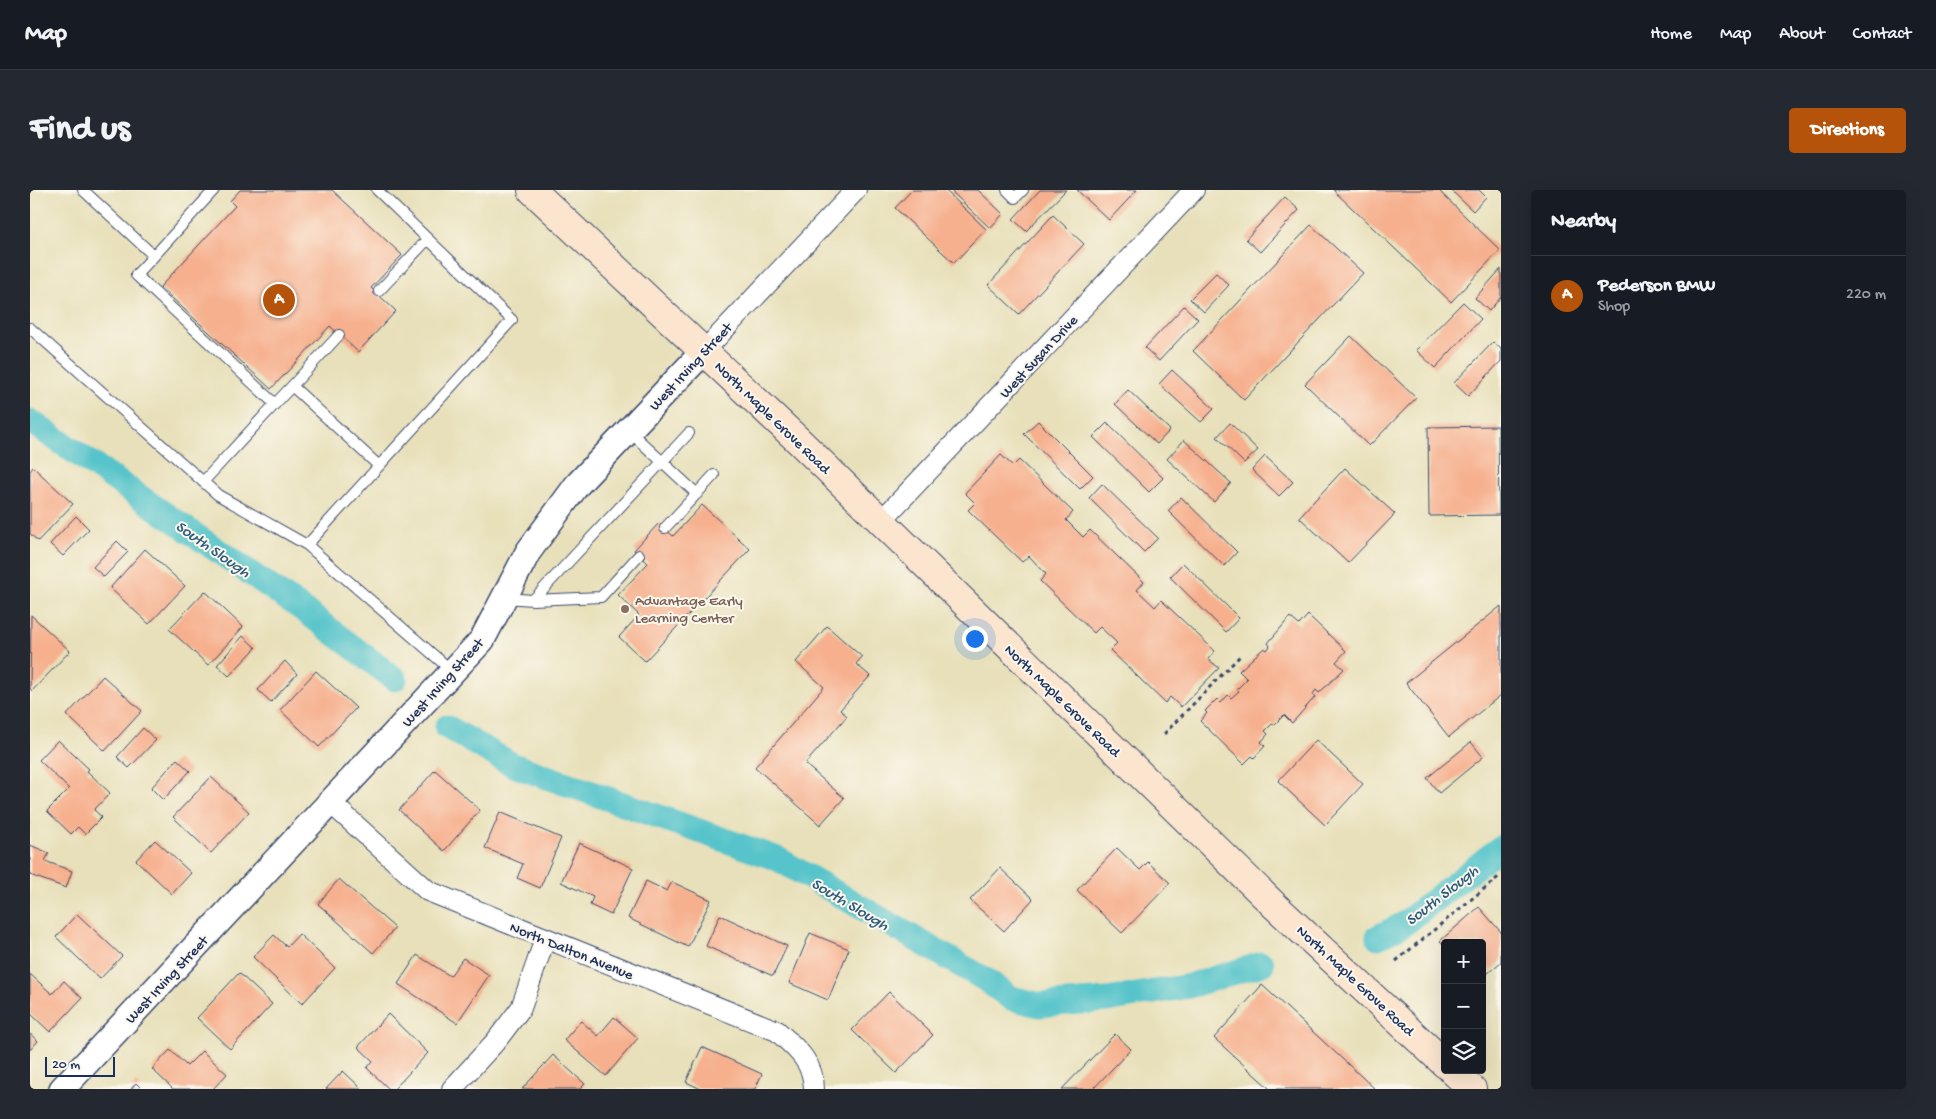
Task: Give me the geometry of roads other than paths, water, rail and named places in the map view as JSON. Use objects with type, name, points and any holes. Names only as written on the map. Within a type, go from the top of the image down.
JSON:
[{"type":"main road","name":"North Maple Grove Road","points":[[532,190],[704,351],[1166,801],[1441,1060]]},
{"type":"main road","points":[[1456,1074],[1472,1089]]},
{"type":"street","name":"West Irving Street","points":[[62,1089],[482,640],[528,552],[577,485],[856,190]]},
{"type":"street","name":"West Susan Drive","points":[[881,522],[1194,190]]},
{"type":"street","name":"North Dalton Avenue","points":[[331,803],[428,891],[545,940],[777,1031],[804,1056],[814,1086]]},
{"type":"street","points":[[452,1089],[496,1041],[520,1008],[545,940]]},
{"type":"lane","points":[[83,190],[154,256]]},
{"type":"lane","points":[[214,190],[136,275],[275,404]]},
{"type":"lane","points":[[307,545],[512,320],[377,190]]},
{"type":"lane","points":[[1007,190],[1015,198],[1023,190]]},
{"type":"lane","points":[[379,291],[428,239]]},
{"type":"lane","points":[[30,328],[218,495],[307,545],[452,671]]},
{"type":"lane","points":[[203,482],[339,335]]},
{"type":"lane","points":[[292,386],[379,466]]},
{"type":"lane","points":[[629,430],[697,494]]},
{"type":"lane","points":[[533,600],[689,433]]},
{"type":"lane","points":[[664,528],[714,475]]},
{"type":"lane","points":[[505,598],[533,600],[601,596],[639,555]]},
{"type":"waterway","name":"South Slough","points":[[30,421],[305,611],[395,679]]},
{"type":"waterway","name":"South Slough","points":[[447,727],[513,765],[778,859],[986,980],[1011,998],[1040,1005],[1107,1000],[1189,986],[1262,964]]},
{"type":"waterway","name":"South Slough","points":[[1378,937],[1404,924],[1501,847]]},
{"type":"place","name":"Pederson BMW","points":[[279,300]]},
{"type":"place","name":"Advantage Early Learning Center","points":[[625,609]]}]
